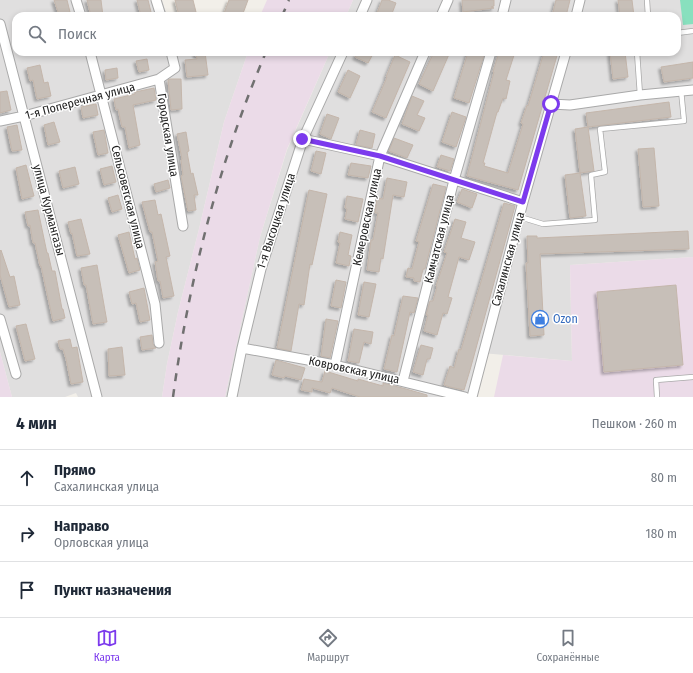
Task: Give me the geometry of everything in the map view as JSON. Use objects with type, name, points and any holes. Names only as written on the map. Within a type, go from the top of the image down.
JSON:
[{"type":"street","points":[[76,0],[80,12]]},
{"type":"street","points":[[156,0],[160,12]]},
{"type":"street","points":[[362,12],[367,0]]},
{"type":"street","points":[[443,12],[448,0]]},
{"type":"street","points":[[503,12],[506,0]]},
{"type":"street","points":[[577,12],[580,0]]},
{"type":"street","name":"улица Курмангазы","points":[[0,24],[98,397]]},
{"type":"street","name":"Сельсоветская улица","points":[[91,56],[155,304],[159,343]]},
{"type":"street","name":"Городская улица","points":[[172,56],[176,68],[159,80],[183,226]]},
{"type":"street","name":"1-я Высоцкая улица","points":[[232,397],[261,269],[302,139],[341,56]]},
{"type":"street","name":"Кемеровская улица","points":[[335,365],[380,156],[423,56]]},
{"type":"street","name":"Камчатская улица","points":[[403,381],[454,180],[490,56]]},
{"type":"street","name":"Сахалинская улица","points":[[472,397],[523,202],[565,56]]},
{"type":"street","name":"1-я Поперечная улица","points":[[0,120],[24,116],[159,80]]},
{"type":"street","points":[[551,104],[570,105],[640,95],[693,90]]},
{"type":"street","points":[[302,139],[380,156],[523,202]]},
{"type":"street","points":[[0,319],[16,374]]},
{"type":"street","name":"Ковровская улица","points":[[242,348],[335,365],[465,397]]},
{"type":"lane","points":[[647,0],[648,12]]},
{"type":"lane","points":[[681,32],[693,31]]},
{"type":"lane","points":[[637,56],[640,95]]},
{"type":"lane","points":[[520,217],[542,224],[595,220],[591,175],[605,172],[600,129],[684,121],[681,90]]},
{"type":"lane","points":[[657,397],[656,380],[693,377]]},
{"type":"shaded area","points":[[0,0],[162,0],[166,12],[12,12],[12,56],[247,56],[224,122],[178,312],[162,397],[78,397],[76,393],[65,397],[12,397],[0,352]]},
{"type":"shaded area","points":[[267,0],[353,0],[348,12],[262,12]]},
{"type":"shaded area","points":[[353,0],[576,0],[573,12],[348,12]]},
{"type":"shaded area","points":[[585,0],[693,0],[693,257],[570,265],[572,361],[482,353],[569,56],[681,56],[681,12],[581,12]]},
{"type":"shaded area","points":[[247,56],[328,56],[287,149],[260,237],[225,397],[162,397],[178,312],[224,122]]},
{"type":"shaded area","points":[[328,56],[561,56],[467,397],[225,397],[260,237],[287,150]]},
{"type":"shaded area","points":[[693,257],[693,397],[494,397],[503,355],[572,361],[570,265]]},
{"type":"shaded area","points":[[0,352],[12,397],[0,397]]},
{"type":"green space","points":[[680,0],[693,0],[693,24],[683,25]]},
{"type":"building","points":[[54,0],[67,0],[70,12],[58,12]]},
{"type":"building","points":[[87,0],[101,0],[102,12],[90,12]]},
{"type":"building","points":[[137,0],[148,0],[151,12],[140,12]]},
{"type":"building","points":[[175,0],[193,0],[196,12],[178,12]]},
{"type":"building","points":[[229,0],[248,0],[244,12],[224,12]]},
{"type":"building","points":[[382,0],[388,0],[396,3],[393,12],[378,12]]},
{"type":"building","points":[[462,0],[494,0],[494,6],[491,7],[494,8],[463,12]]},
{"type":"building","points":[[556,0],[570,0],[567,12],[553,12]]},
{"type":"building","points":[[618,0],[632,0],[634,12],[620,12]]},
{"type":"building","points":[[196,56],[206,56],[208,75],[187,77],[185,60],[197,59]]},
{"type":"building","points":[[356,56],[372,56],[368,63]]},
{"type":"building","points":[[395,56],[410,62],[386,118],[372,112]]},
{"type":"building","points":[[432,56],[448,56],[433,91],[419,84]]},
{"type":"building","points":[[467,56],[484,56],[469,103],[454,98]]},
{"type":"building","points":[[498,56],[514,56],[506,80],[510,81],[506,99],[503,98],[497,112],[483,163],[485,163],[484,166],[508,173],[523,124],[521,123],[527,105],[528,106],[543,56],[557,56],[518,190],[467,176]]},
{"type":"building","points":[[610,56],[625,56],[628,77],[613,79]]},
{"type":"building","points":[[147,59],[149,70],[139,72],[136,61]]},
{"type":"building","points":[[693,62],[693,78],[664,82],[661,67]]},
{"type":"building","points":[[40,65],[44,83],[48,82],[51,96],[37,99],[33,80],[30,81],[27,68]]},
{"type":"building","points":[[117,68],[118,78],[106,80],[105,70]]},
{"type":"building","points":[[348,70],[360,76],[350,98],[338,92]]},
{"type":"building","points":[[181,79],[182,109],[171,110],[168,80]]},
{"type":"building","points":[[154,88],[156,100],[133,105],[140,145],[129,148],[125,127],[122,127],[114,99]]},
{"type":"building","points":[[7,91],[11,110],[0,113],[0,92]]},
{"type":"building","points":[[412,96],[424,101],[417,115],[425,118],[419,131],[402,124]]},
{"type":"building","points":[[669,102],[671,117],[588,127],[586,113]]},
{"type":"building","points":[[96,104],[98,115],[83,118],[81,107]]},
{"type":"building","points":[[452,112],[466,117],[456,147],[442,142]]},
{"type":"building","points":[[327,114],[339,118],[331,139],[320,134]]},
{"type":"building","points":[[54,122],[60,142],[48,145],[44,125]]},
{"type":"building","points":[[17,125],[22,150],[12,151],[7,127]]},
{"type":"building","points":[[588,127],[594,171],[580,173],[575,129]]},
{"type":"building","points":[[104,130],[108,153],[98,155],[93,132]]},
{"type":"building","points":[[360,130],[375,134],[372,148],[356,145]]},
{"type":"building","points":[[186,132],[189,151],[187,152],[191,174],[193,173],[198,195],[194,195],[196,210],[188,211],[181,176],[183,175],[182,159],[177,134]]},
{"type":"building","points":[[394,138],[413,145],[407,158],[389,151]]},
{"type":"building","points":[[654,148],[659,206],[643,207],[638,149]]},
{"type":"building","points":[[316,151],[326,153],[321,174],[311,171]]},
{"type":"building","points":[[441,155],[454,159],[450,171],[437,167]]},
{"type":"building","points":[[351,163],[371,166],[368,178],[348,175]]},
{"type":"building","points":[[26,165],[34,196],[22,199],[16,168]]},
{"type":"building","points":[[112,166],[116,182],[104,185],[100,169]]},
{"type":"building","points":[[75,167],[79,184],[63,188],[59,171]]},
{"type":"building","points":[[580,173],[586,216],[570,218],[565,175]]},
{"type":"building","points":[[387,178],[407,182],[404,197],[393,195],[383,259],[381,258],[379,272],[367,270],[371,240],[373,240],[378,213],[375,213],[377,198],[383,199]]},
{"type":"building","points":[[168,180],[170,188],[156,192],[154,184]]},
{"type":"building","points":[[433,184],[446,187],[425,269],[423,269],[420,282],[414,281],[414,278],[406,277],[408,268],[412,269],[419,242],[416,241]]},
{"type":"building","points":[[462,189],[477,194],[472,208],[457,202]]},
{"type":"building","points":[[309,190],[327,194],[312,265],[310,264],[304,305],[299,304],[291,351],[277,348]]},
{"type":"building","points":[[118,195],[122,209],[112,212],[108,198]]},
{"type":"building","points":[[347,196],[363,199],[358,222],[345,219]]},
{"type":"building","points":[[155,200],[158,215],[161,214],[170,256],[166,257],[174,296],[163,298],[160,281],[158,281],[155,262],[158,261],[152,232],[150,232],[142,202]]},
{"type":"building","points":[[504,203],[515,206],[470,370],[464,390],[450,387],[444,385],[450,366],[454,368],[459,349],[461,350]]},
{"type":"building","points":[[38,210],[52,271],[55,271],[65,318],[53,321],[41,266],[25,212]]},
{"type":"building","points":[[81,219],[90,254],[77,256],[68,222]]},
{"type":"building","points":[[455,219],[466,222],[461,238],[475,242],[469,260],[459,257],[448,297],[452,298],[447,314],[443,313],[437,335],[424,331],[428,315],[426,315],[430,301],[433,301],[436,286],[447,253],[444,252]]},
{"type":"building","points":[[688,231],[689,249],[540,254],[544,335],[530,336],[526,263],[528,263],[527,236],[537,236],[537,238]]},
{"type":"building","points":[[129,232],[135,259],[137,258],[140,270],[129,273],[118,235]]},
{"type":"building","points":[[340,232],[352,235],[348,255],[351,256],[349,266],[336,263],[340,243],[338,242]]},
{"type":"building","points":[[1,250],[10,277],[14,276],[20,305],[9,307],[0,275]]},
{"type":"building","points":[[97,265],[107,322],[93,324],[86,285],[84,285],[81,268]]},
{"type":"building","points":[[336,280],[346,282],[341,308],[331,306]]},
{"type":"building","points":[[364,282],[376,284],[369,317],[358,315]]},
{"type":"building","points":[[676,285],[683,365],[604,372],[597,292]]},
{"type":"building","points":[[144,288],[150,320],[140,322],[136,303],[132,304],[129,292]]},
{"type":"building","points":[[403,296],[418,298],[414,313],[410,312],[397,372],[384,369],[392,335],[394,336]]},
{"type":"building","points":[[326,319],[338,321],[330,358],[321,356]]},
{"type":"building","points":[[26,324],[35,359],[25,361],[16,326]]},
{"type":"building","points":[[354,329],[373,332],[371,344],[364,342],[359,363],[348,361]]},
{"type":"building","points":[[152,335],[153,344],[156,348],[142,350],[140,337]]},
{"type":"building","points":[[70,339],[72,348],[77,347],[83,382],[71,384],[63,349],[60,349],[58,341]]},
{"type":"building","points":[[421,345],[433,348],[430,359],[427,359],[423,375],[413,372]]},
{"type":"building","points":[[122,347],[125,375],[109,376],[108,349]]},
{"type":"building","points":[[276,360],[305,368],[301,380],[285,376],[284,378],[272,375]]},
{"type":"building","points":[[325,371],[358,381],[358,379],[383,386],[383,383],[427,395],[427,397],[360,397],[332,388],[330,393],[312,388],[312,392],[301,390],[304,379],[322,382]]},
{"type":"railway","points":[[284,12],[289,0]]},
{"type":"railway","points":[[173,397],[188,309],[208,222],[220,178],[234,136],[264,56]]},
{"type":"place","name":"Ozon","points":[[540,319]]},
{"type":"route","points":[[302,139],[380,156],[523,202],[551,104]]}]
